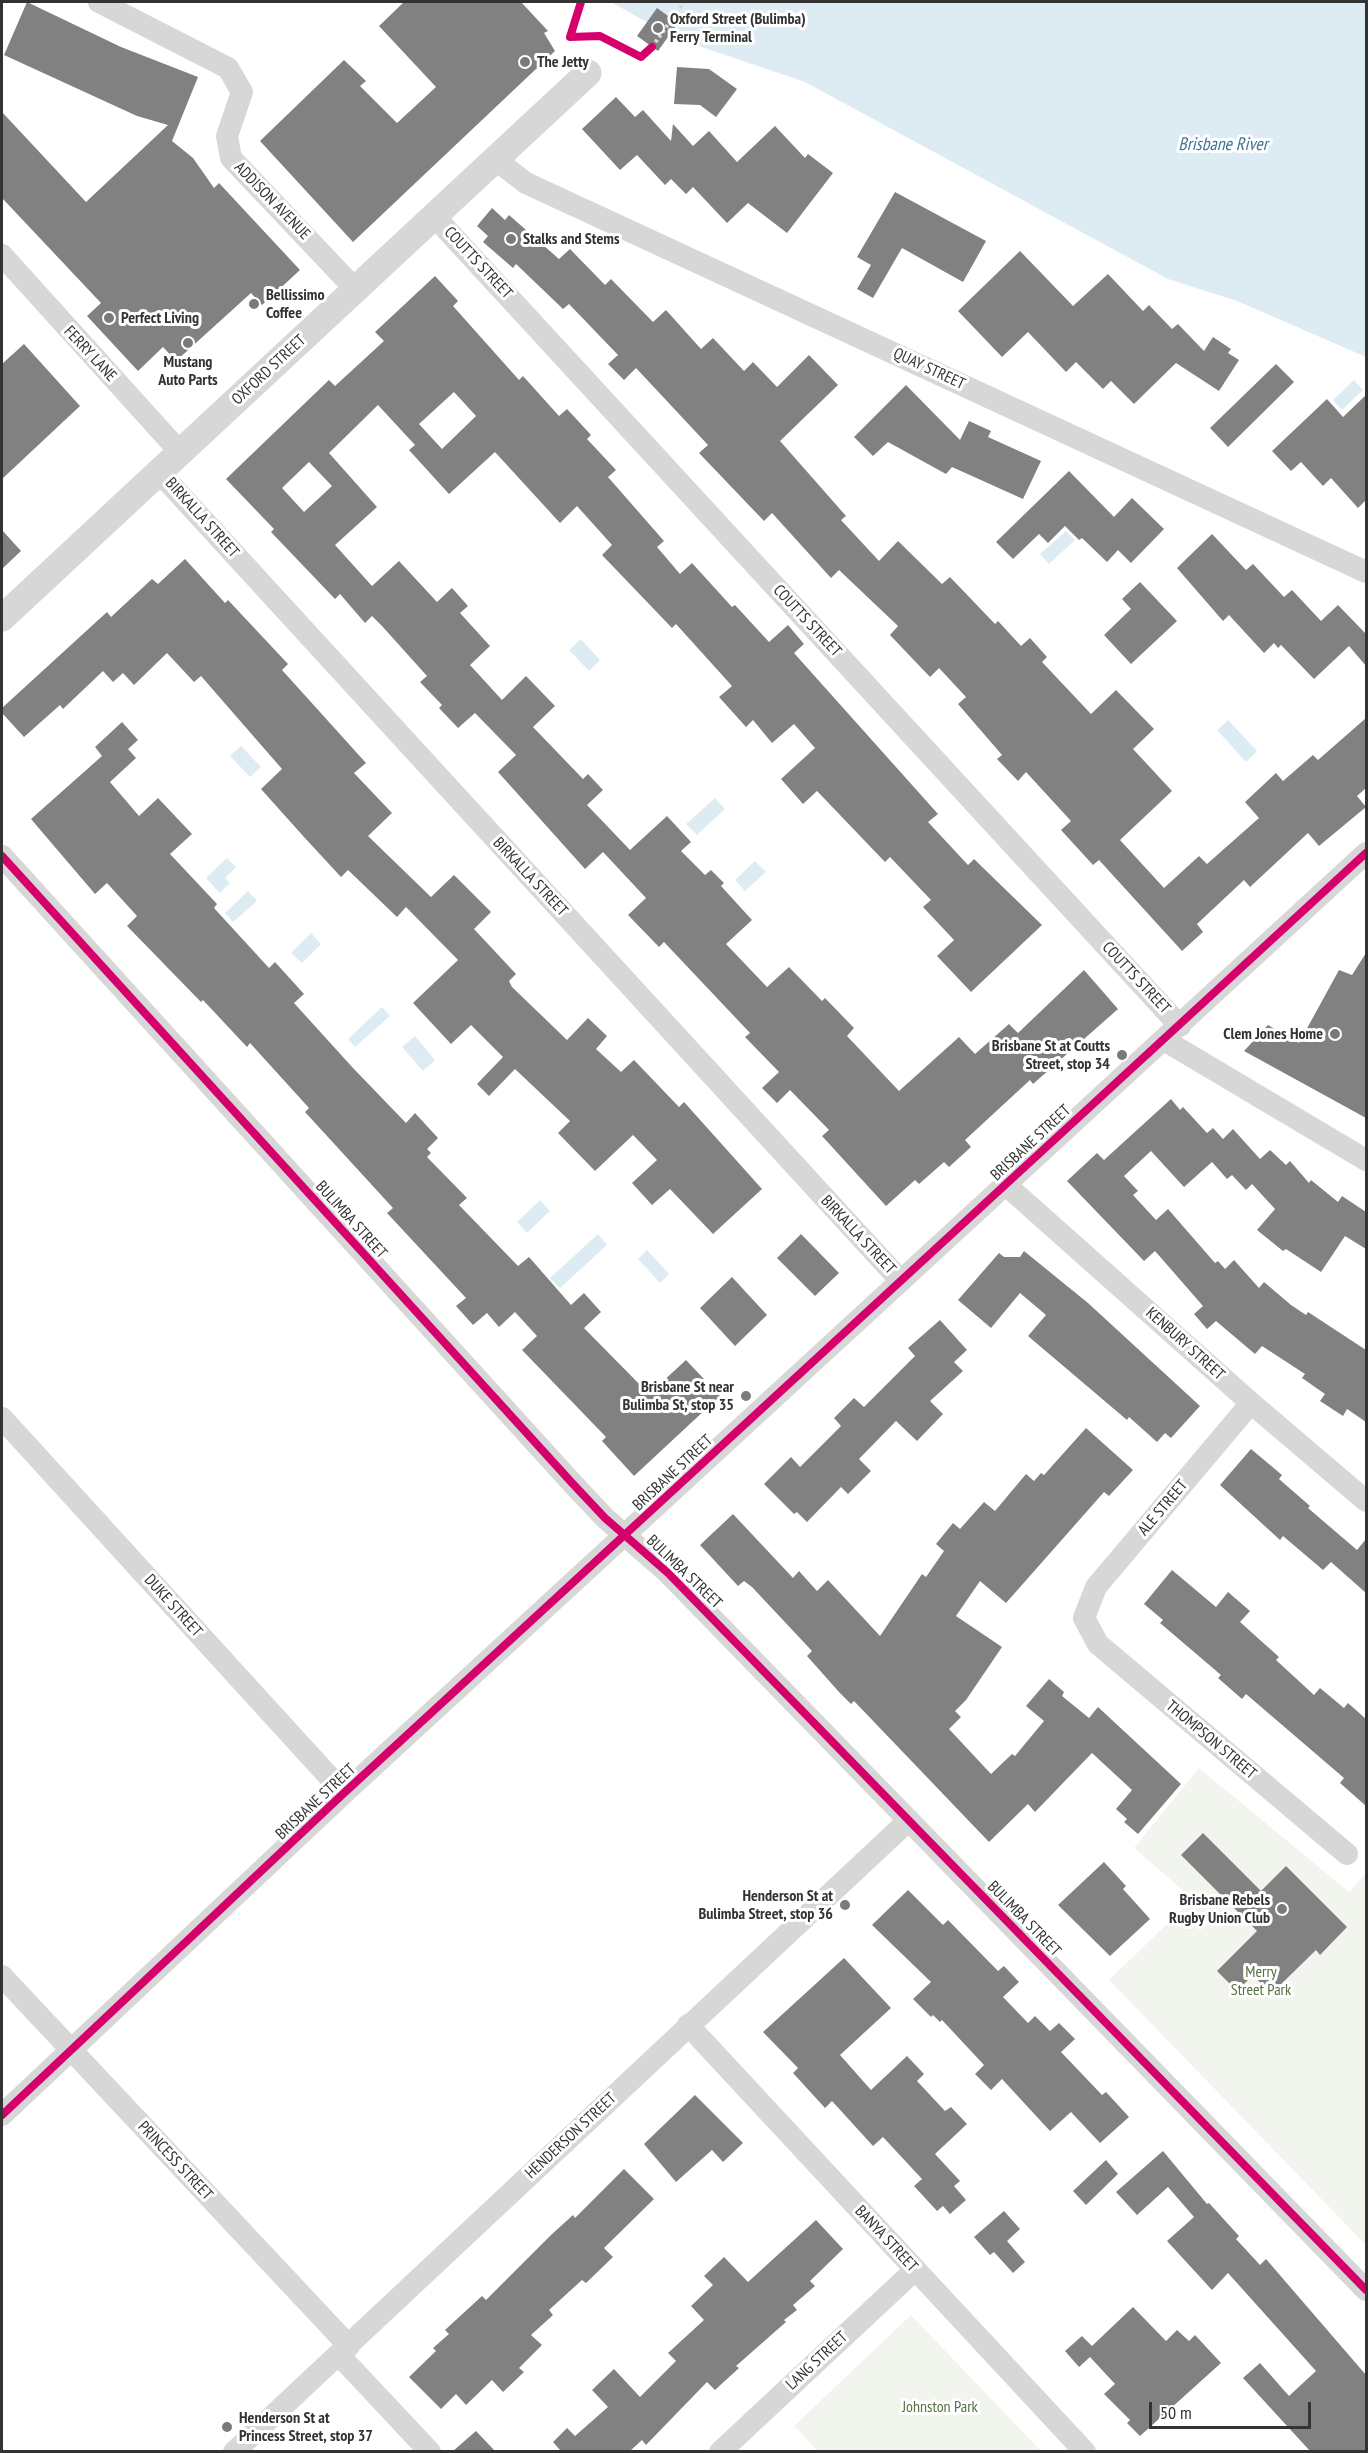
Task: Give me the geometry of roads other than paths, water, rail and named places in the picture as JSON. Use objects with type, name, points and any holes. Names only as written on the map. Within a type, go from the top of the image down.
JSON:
[{"type":"street","name":"ADDISON AVENUE","points":[[99,2],[228,68],[242,92],[227,136],[231,158],[356,290]]},
{"type":"street","name":"OXFORD STREET","points":[[2,618],[588,73]]},
{"type":"street","name":"QUAY STREET","points":[[496,160],[526,183],[1366,572]]},
{"type":"street","name":"COUTTS STREET","points":[[434,216],[1172,1033],[1366,1160]]},
{"type":"street","name":"FERRY LANE","points":[[2,255],[180,452]]},
{"type":"street","name":"BIRKALLA STREET","points":[[159,472],[901,1281]]},
{"type":"street","name":"BRISBANE STREET","points":[[2,2115],[344,1793],[1366,853]]},
{"type":"street","name":"BULIMBA STREET","points":[[2,856],[605,1518],[668,1573],[1366,2290]]},
{"type":"street","name":"KENBURY STREET","points":[[1006,1185],[1251,1403],[1366,1501]]},
{"type":"street","name":"ALE STREET","points":[[1084,1618],[1096,1587],[1251,1403]]},
{"type":"street","name":"DUKE STREET","points":[[2,1418],[344,1793]]},
{"type":"street","name":"THOMPSON STREET","points":[[1084,1618],[1098,1644],[1347,1854]]},
{"type":"street","name":"HENDERSON STREET","points":[[234,2451],[909,1820]]},
{"type":"street","name":"PRINCESS STREET","points":[[2,1976],[344,2350],[430,2451]]},
{"type":"street","name":"BANYA STREET","points":[[688,2025],[1085,2451]]},
{"type":"street","name":"LANG STREET","points":[[720,2451],[915,2270]]},
{"type":"water","name":"Brisbane River","points":[[611,2],[1366,2],[1366,357],[1237,301],[1168,279],[805,82],[675,38]]},
{"type":"water","points":[[1354,380],[1363,390],[1342,410],[1333,400]]},
{"type":"water","points":[[1066,531],[1075,540],[1049,564],[1040,554]]},
{"type":"water","points":[[581,639],[600,660],[589,671],[569,650]]},
{"type":"water","points":[[1228,720],[1257,751],[1246,762],[1217,730]]},
{"type":"water","points":[[241,746],[261,767],[250,777],[230,756]]},
{"type":"water","points":[[715,798],[725,809],[697,835],[686,824]]},
{"type":"water","points":[[227,858],[236,867],[225,878],[230,883],[220,893],[206,878]]},
{"type":"water","points":[[755,861],[766,872],[745,891],[735,880]]},
{"type":"water","points":[[248,891],[257,901],[233,922],[225,913]]},
{"type":"water","points":[[311,933],[321,944],[302,963],[291,953]]},
{"type":"water","points":[[382,1007],[390,1016],[355,1047],[348,1039]]},
{"type":"water","points":[[415,1036],[435,1060],[423,1071],[402,1047]]},
{"type":"water","points":[[540,1200],[550,1211],[527,1233],[517,1222]]},
{"type":"water","points":[[598,1234],[607,1245],[560,1288],[550,1278]]},
{"type":"water","points":[[647,1250],[669,1274],[660,1283],[638,1259]]},
{"type":"place","name":"Oxford Street (Bulimba) Ferry Terminal","points":[[658,28]]},
{"type":"place","name":"The Jetty","points":[[525,62]]},
{"type":"place","name":"Stalks and Stems","points":[[511,239]]},
{"type":"place","name":"Bellissimo Coffee","points":[[254,304]]},
{"type":"place","name":"Perfect Living","points":[[109,318]]},
{"type":"place","name":"Mustang Auto Parts","points":[[188,343]]},
{"type":"place","name":"Clem Jones Home","points":[[1335,1034]]},
{"type":"place","name":"Brisbane St at Coutts Street, stop 34","points":[[1122,1055]]},
{"type":"place","name":"Brisbane St near Bulimba St, stop 35","points":[[746,1396]]},
{"type":"place","name":"Henderson St at Bulimba Street, stop 36","points":[[845,1905]]},
{"type":"place","name":"Brisbane Rebels Rugby Union Club","points":[[1282,1909]]},
{"type":"place","name":"Henderson St at Princess Street, stop 37","points":[[227,2427]]},
{"type":"park label","name":"Merry Street Park","points":[[1261,1981]]},
{"type":"park label","name":"Johnston Park","points":[[940,2407]]}]
